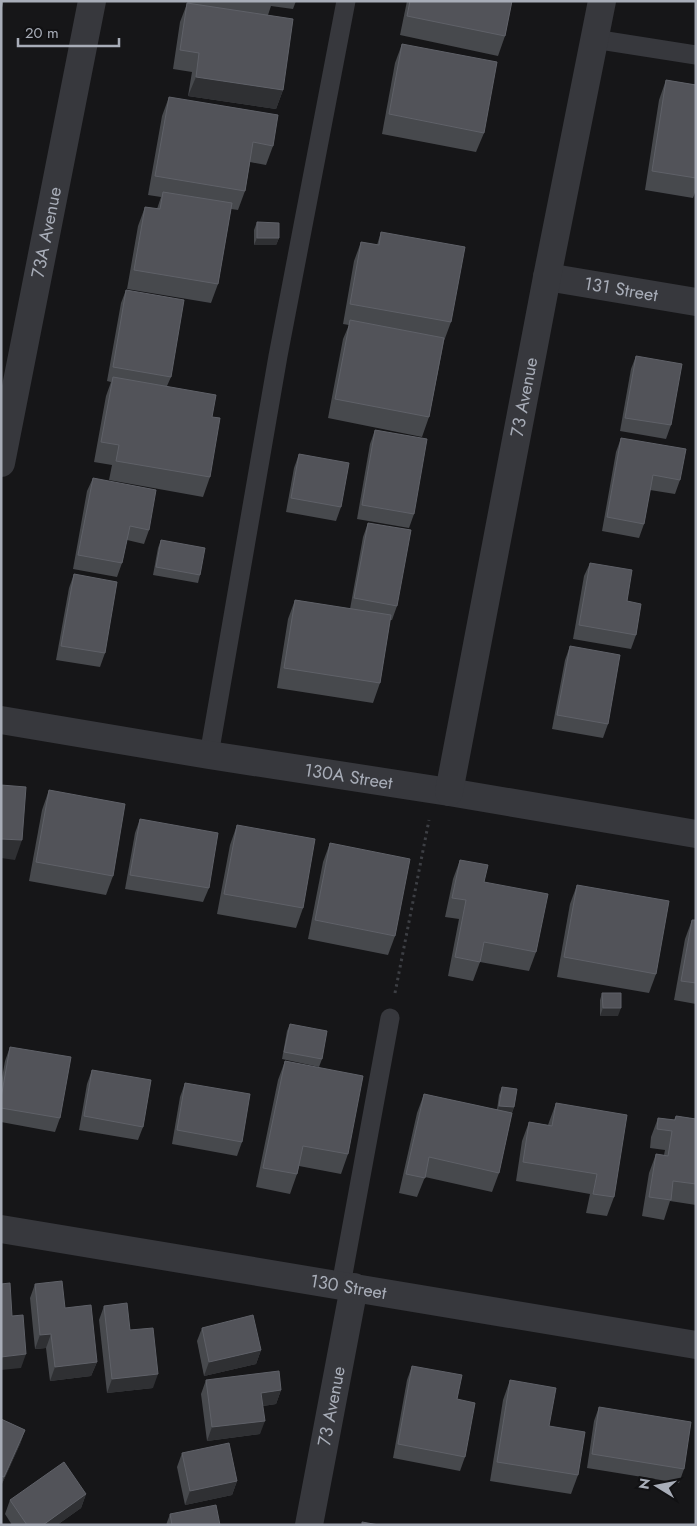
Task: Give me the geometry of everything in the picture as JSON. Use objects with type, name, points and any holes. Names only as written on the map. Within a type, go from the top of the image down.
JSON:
[{"type":"street","name":"73A Avenue","points":[[1,463],[92,1]]},
{"type":"street","name":"73 Avenue","points":[[449,792],[547,277],[602,1]]},
{"type":"street","name":"131 Street","points":[[547,277],[696,302]]},
{"type":"street","name":"130A Street","points":[[1,720],[696,834]]},
{"type":"street","name":"130 Street","points":[[1,1229],[696,1345]]},
{"type":"street","name":"73 Avenue","points":[[309,1525],[347,1286]]},
{"type":"lane","points":[[209,755],[278,356],[346,1]]},
{"type":"lane","points":[[594,39],[696,56]]},
{"type":"lane","points":[[347,1286],[390,1018]]},
{"type":"path","points":[[390,1018],[429,818]]},
{"type":"building","points":[[410,1],[512,1],[505,36],[407,16]]},
{"type":"building","points":[[187,3],[293,19],[283,90],[196,77],[199,53],[180,50]]},
{"type":"building","points":[[402,44],[497,62],[484,133],[389,114]]},
{"type":"building","points":[[666,80],[696,85],[696,178],[652,171]]},
{"type":"building","points":[[169,97],[278,115],[273,146],[253,142],[245,191],[155,176]]},
{"type":"building","points":[[163,192],[232,203],[218,284],[134,270],[145,207],[160,209]]},
{"type":"building","points":[[257,222],[279,223],[279,238],[257,238]]},
{"type":"building","points":[[381,232],[465,247],[451,322],[350,304],[361,242],[379,245]]},
{"type":"building","points":[[126,290],[184,300],[171,377],[113,367]]},
{"type":"building","points":[[350,320],[444,338],[429,417],[335,399]]},
{"type":"building","points":[[636,356],[682,364],[671,425],[625,418]]},
{"type":"building","points":[[113,377],[216,395],[212,417],[220,418],[210,477],[116,461],[119,445],[101,442]]},
{"type":"building","points":[[375,430],[427,439],[414,514],[362,505]]},
{"type":"building","points":[[621,438],[686,449],[680,480],[653,475],[644,524],[607,517]]},
{"type":"building","points":[[299,454],[349,463],[341,507],[291,498]]},
{"type":"building","points":[[93,478],[156,490],[149,530],[130,526],[122,563],[78,555]]},
{"type":"building","points":[[368,523],[411,530],[397,606],[354,598]]},
{"type":"building","points":[[161,540],[205,548],[200,575],[156,567]]},
{"type":"building","points":[[590,563],[632,570],[627,601],[641,604],[636,635],[579,625]]},
{"type":"building","points":[[74,574],[117,582],[105,653],[61,646]]},
{"type":"building","points":[[295,600],[391,615],[380,683],[284,668]]},
{"type":"building","points":[[570,646],[620,655],[608,724],[557,715]]},
{"type":"building","points":[[1,785],[26,787],[22,840],[1,839]]},
{"type":"building","points":[[49,790],[125,804],[113,876],[36,862]]},
{"type":"building","points":[[140,819],[218,833],[209,888],[130,875]]},
{"type":"building","points":[[237,825],[315,839],[303,908],[224,894]]},
{"type":"building","points":[[330,843],[410,859],[395,936],[315,920]]},
{"type":"building","points":[[460,860],[488,865],[484,882],[548,894],[536,952],[484,942],[480,962],[455,957],[466,900],[452,898]]},
{"type":"building","points":[[577,885],[669,901],[656,974],[564,957]]},
{"type":"building","points":[[692,920],[696,920],[696,983],[681,981]]},
{"type":"building","points":[[602,993],[621,993],[621,1008],[603,1008]]},
{"type":"building","points":[[290,1024],[327,1031],[322,1059],[284,1052]]},
{"type":"building","points":[[10,1047],[71,1057],[60,1118],[1,1108]]},
{"type":"building","points":[[285,1061],[363,1076],[348,1154],[303,1146],[297,1174],[263,1168]]},
{"type":"building","points":[[92,1070],[151,1080],[143,1127],[84,1116]]},
{"type":"building","points":[[185,1083],[250,1094],[242,1142],[177,1130]]},
{"type":"building","points":[[502,1087],[517,1089],[514,1107],[499,1106]]},
{"type":"building","points":[[424,1094],[512,1113],[499,1173],[429,1157],[425,1178],[406,1174]]},
{"type":"building","points":[[556,1103],[627,1115],[614,1197],[593,1194],[597,1174],[523,1162],[529,1122],[552,1126]]},
{"type":"building","points":[[676,1116],[696,1119],[696,1184],[673,1181],[671,1200],[649,1197],[656,1154],[668,1156],[672,1131],[657,1129],[658,1118],[675,1120]]},
{"type":"building","points":[[62,1281],[65,1308],[91,1305],[97,1362],[55,1367],[51,1334],[40,1335],[35,1284]]},
{"type":"building","points":[[10,1283],[12,1316],[23,1315],[26,1354],[1,1357],[1,1284]]},
{"type":"building","points":[[127,1303],[130,1330],[153,1328],[158,1374],[112,1379],[104,1306]]},
{"type":"building","points":[[253,1315],[261,1350],[209,1362],[202,1328]]},
{"type":"building","points":[[412,1366],[462,1375],[457,1399],[475,1403],[465,1457],[398,1444]]},
{"type":"building","points":[[279,1371],[281,1390],[261,1393],[265,1421],[212,1427],[206,1380]]},
{"type":"building","points":[[510,1380],[556,1388],[549,1426],[585,1432],[578,1475],[497,1462]]},
{"type":"building","points":[[599,1407],[691,1422],[684,1469],[592,1454]]},
{"type":"building","points":[[1,1419],[25,1430],[4,1477],[1,1476]]},
{"type":"building","points":[[229,1443],[237,1481],[190,1491],[182,1453]]},
{"type":"building","points":[[64,1462],[86,1494],[43,1525],[27,1525],[10,1500]]},
{"type":"building","points":[[216,1505],[220,1525],[172,1525],[170,1514]]},
{"type":"building","points":[[362,1522],[379,1525],[362,1525]]}]
